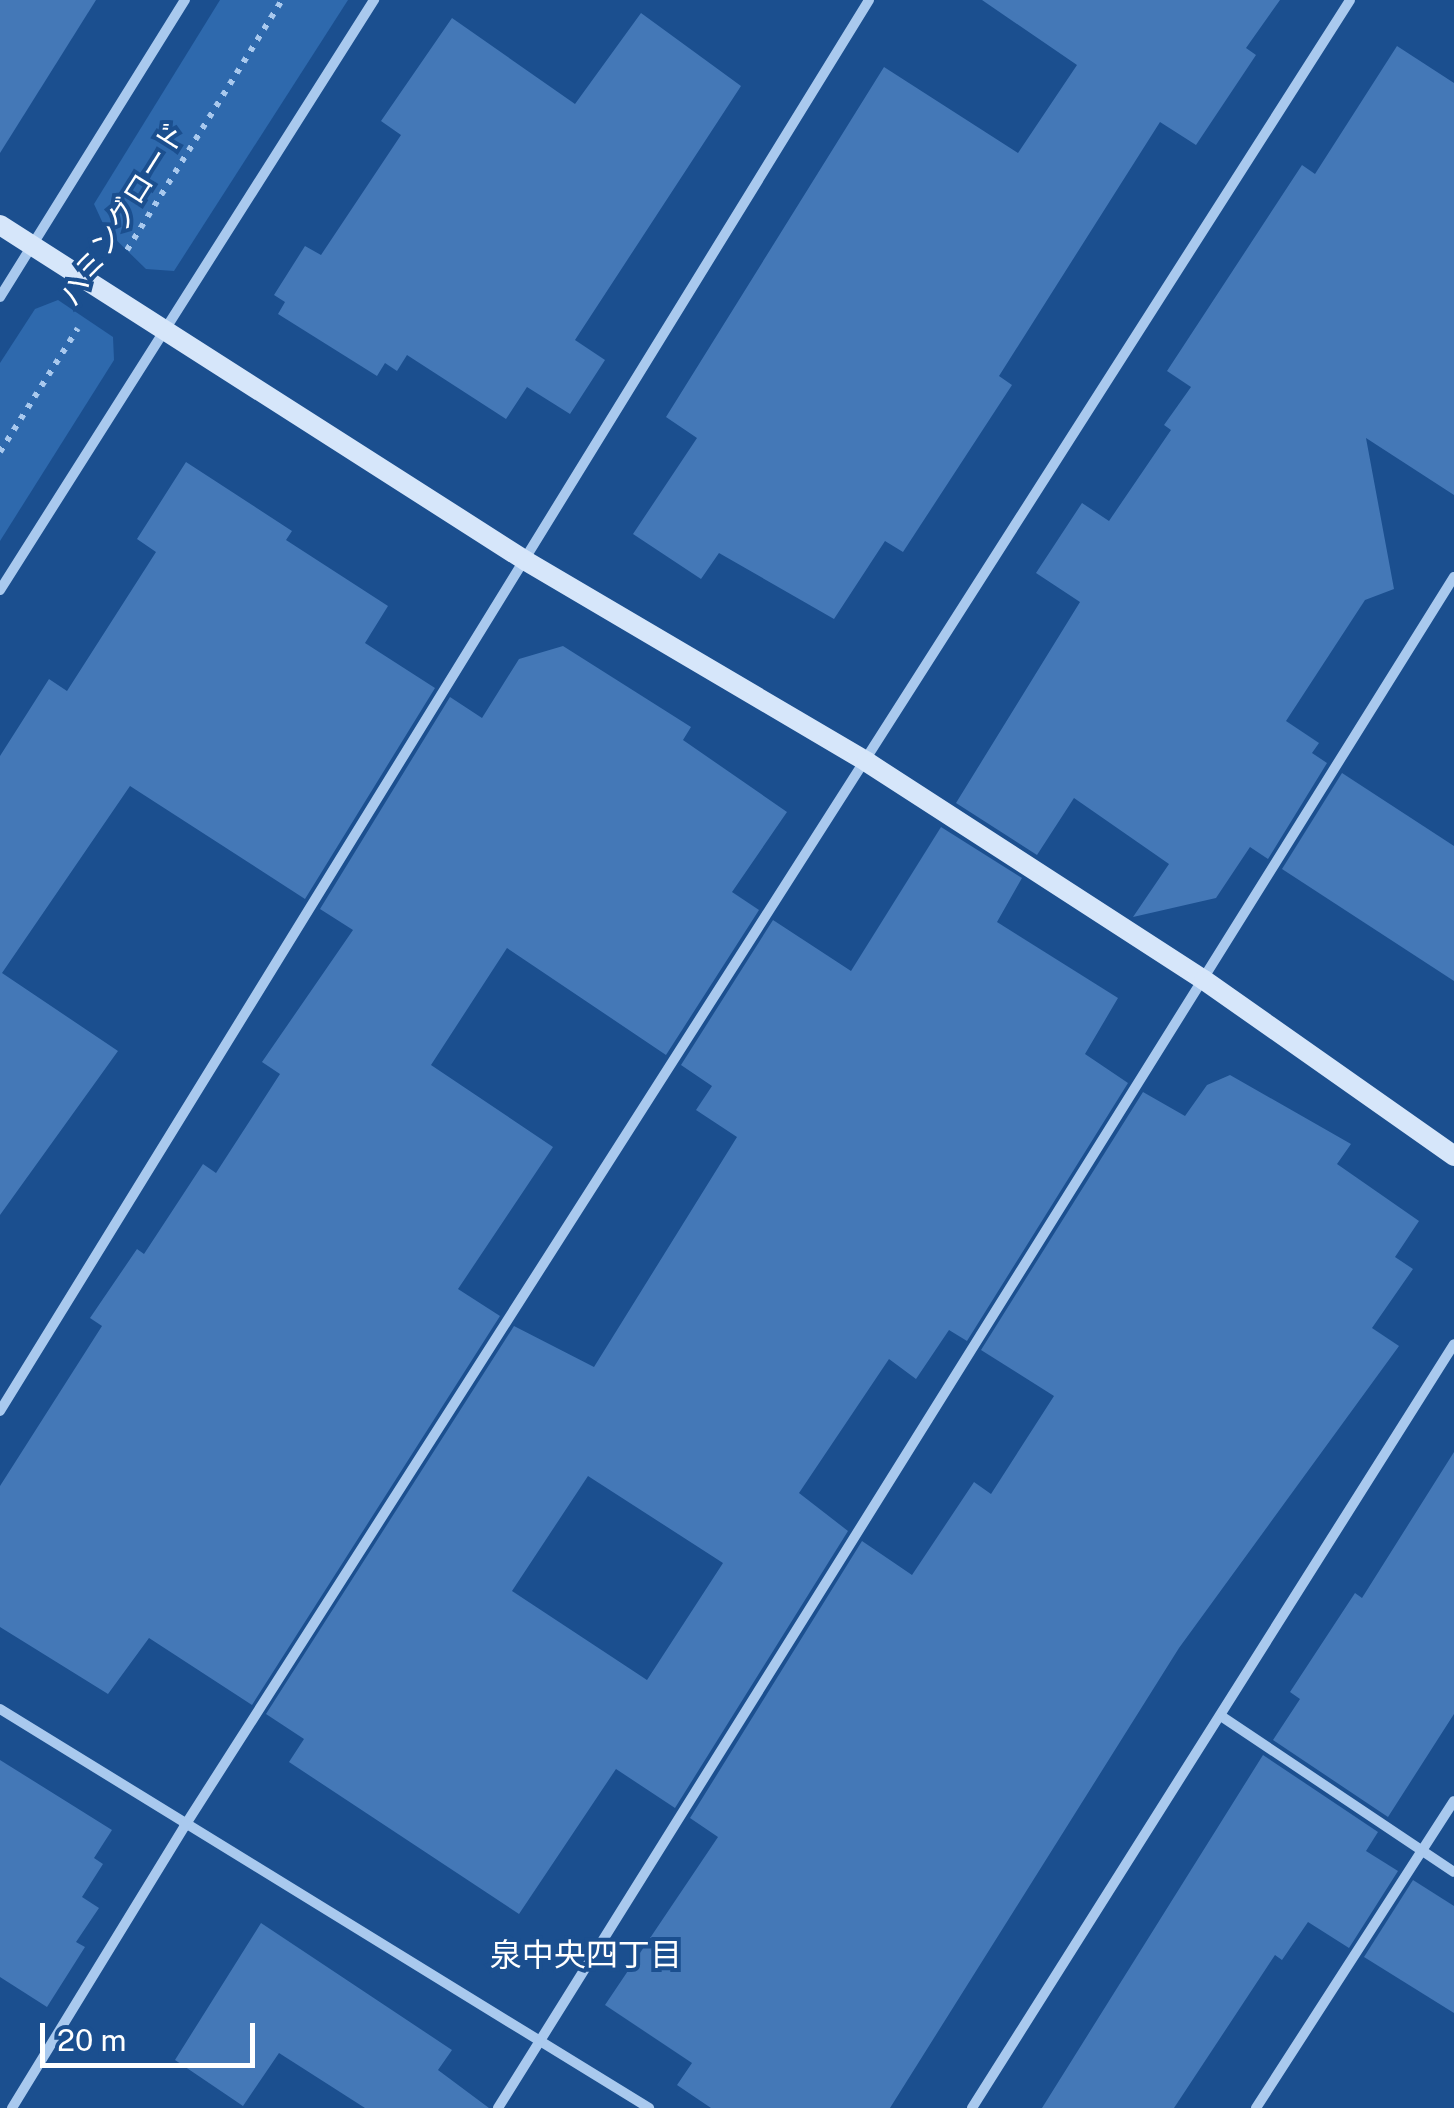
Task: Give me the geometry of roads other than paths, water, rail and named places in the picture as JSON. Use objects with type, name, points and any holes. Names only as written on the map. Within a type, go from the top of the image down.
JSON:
[{"type":"street","points":[[0,298],[185,0]]},
{"type":"street","points":[[0,590],[374,0]]},
{"type":"street","points":[[0,1411],[869,0]]},
{"type":"street","points":[[12,2108],[184,1827],[868,762],[1350,0]]},
{"type":"street","points":[[0,225],[526,561],[868,762],[1204,980],[1454,1156]]},
{"type":"street","points":[[498,2108],[1454,577]]},
{"type":"street","points":[[972,2108],[1454,1344]]},
{"type":"street","points":[[0,1709],[184,1827],[541,2039],[649,2108]]},
{"type":"street","points":[[1221,1716],[1454,1872]]},
{"type":"street","points":[[1256,2108],[1454,1802]]},
{"type":"district","name":"泉中央四丁目","points":[[586,1955]]}]
